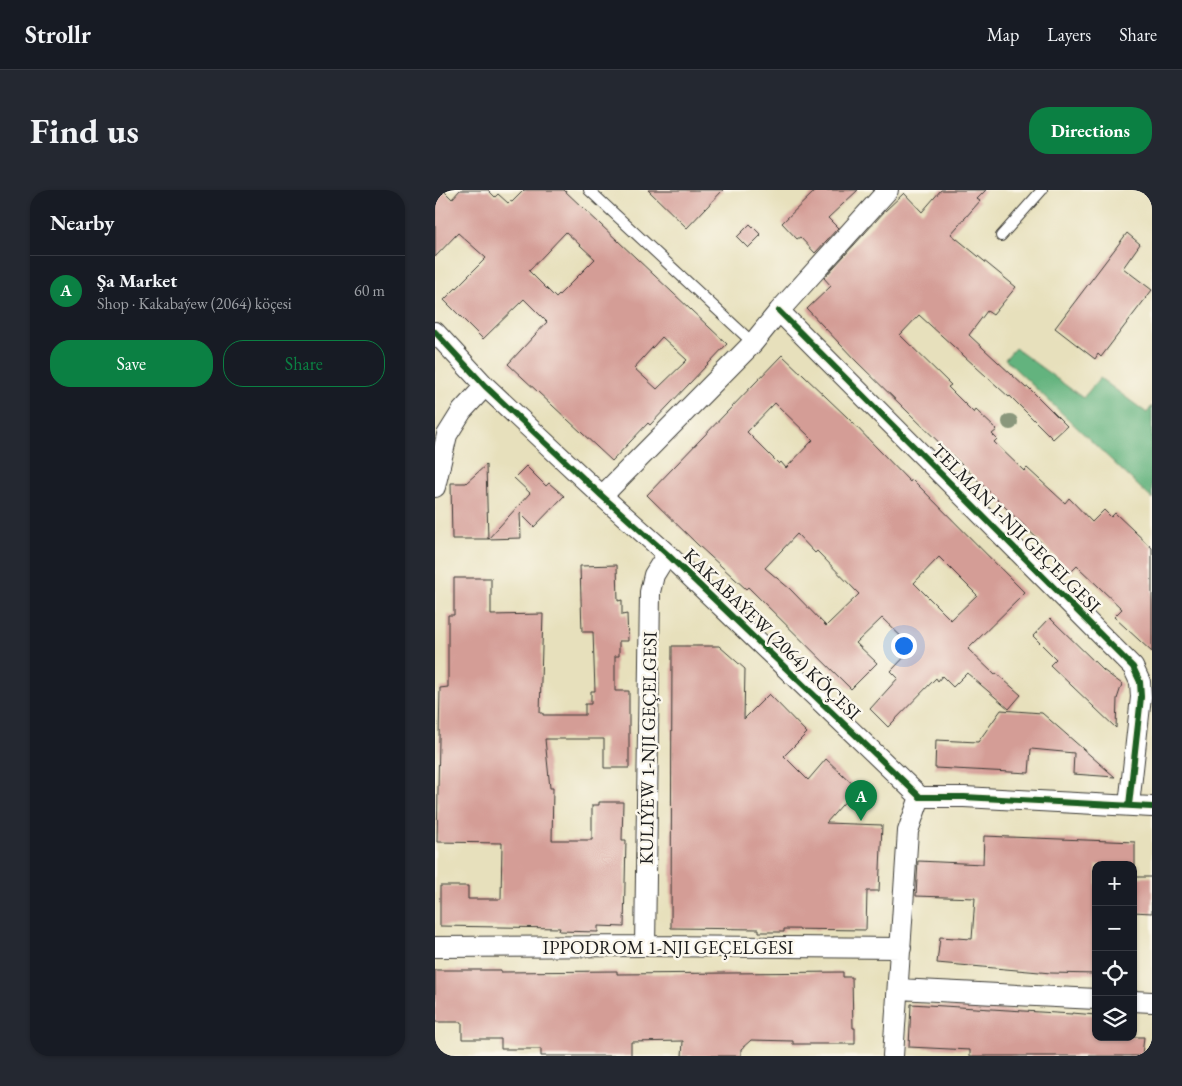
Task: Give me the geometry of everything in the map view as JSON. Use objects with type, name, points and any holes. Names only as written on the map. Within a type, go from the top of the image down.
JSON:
[{"type":"street","points":[[601,496],[753,343],[779,310],[888,190]]},
{"type":"street","name":"TELMAN 1-NJI GEÇELGESI","points":[[779,310],[1133,668],[1140,682],[1141,697],[1129,805]]},
{"type":"street","name":"KAKABAÝEW (2064) KÖÇESI","points":[[435,332],[485,386],[601,496],[667,554],[920,796]]},
{"type":"street","points":[[435,487],[447,435],[462,411],[485,386]]},
{"type":"street","name":"KULIÝEW 1-NJI GEÇELGESI","points":[[645,946],[650,592],[654,575],[667,554]]},
{"type":"street","points":[[893,1056],[908,831],[920,796],[1152,806]]},
{"type":"street","name":"IPPODROM 1-NJI GEÇELGESI","points":[[435,947],[901,948]]},
{"type":"street","points":[[898,989],[1092,999]]},
{"type":"street","points":[[1137,1001],[1152,1002]]},
{"type":"lane","points":[[589,190],[753,343]]},
{"type":"lane","points":[[1001,236],[1042,190]]},
{"type":"green space","points":[[1015,348],[1083,398],[1100,378],[1147,413],[1152,406],[1152,499],[1005,359]]},
{"type":"building","points":[[435,190],[443,190],[452,199],[460,190],[488,190],[495,197],[498,194],[508,203],[512,202],[524,190],[564,190],[727,344],[650,425],[648,423],[612,461],[508,364],[547,322],[524,299],[483,339],[444,300],[486,258],[458,233],[435,257]],"holes":[[[566,232],[595,259],[556,298],[529,271]],[[662,337],[687,360],[657,389],[634,368]]]},
{"type":"building","points":[[648,190],[723,190],[687,228]]},
{"type":"building","points":[[816,190],[858,190],[828,218],[838,228],[815,253],[800,237],[797,239],[782,223]]},
{"type":"building","points":[[941,190],[986,190],[977,199],[980,201],[951,234],[1016,287],[993,315],[987,311],[969,335],[1026,388],[1028,387],[1067,426],[1053,439],[1010,396],[919,315],[900,335],[951,385],[948,387],[974,413],[976,410],[997,430],[992,434],[997,439],[994,442],[1024,471],[1027,468],[1065,503],[1069,498],[1092,522],[1104,510],[1111,517],[1115,513],[1152,548],[1152,652],[1114,617],[1122,609],[1077,566],[1069,574],[1055,560],[1057,558],[856,361],[807,309],[831,286],[824,278],[884,212],[904,193],[922,212]]},
{"type":"building","points":[[750,224],[761,235],[748,248],[737,237]]},
{"type":"building","points":[[1127,233],[1140,244],[1123,268],[1152,290],[1101,357],[1098,354],[1095,359],[1055,328]]},
{"type":"building","points":[[782,355],[848,418],[910,482],[912,479],[1025,593],[968,649],[995,675],[996,673],[1021,695],[1009,709],[967,673],[953,687],[942,676],[938,681],[936,678],[888,727],[870,709],[898,678],[891,671],[913,648],[882,618],[856,643],[877,663],[851,689],[748,587],[746,589],[647,495]],"holes":[[[775,403],[813,440],[786,468],[781,462],[779,464],[747,432]],[[797,534],[815,553],[817,551],[859,594],[826,626],[790,589],[765,568]],[[939,557],[977,595],[951,620],[914,583]]]},
{"type":"building","points":[[486,465],[488,539],[452,539],[451,483],[466,483]]},
{"type":"building","points":[[526,466],[546,486],[549,483],[564,496],[534,527],[520,513],[521,538],[488,539],[530,493],[514,478]]},
{"type":"building","points":[[617,565],[618,601],[622,600],[622,615],[627,614],[628,641],[619,641],[619,656],[615,656],[615,691],[629,691],[629,768],[604,768],[604,739],[545,739],[550,788],[553,788],[552,840],[592,840],[592,805],[599,805],[599,802],[623,802],[622,840],[626,840],[624,927],[598,926],[598,932],[559,931],[560,928],[440,926],[440,886],[468,886],[468,899],[501,899],[502,843],[437,842],[440,688],[448,687],[448,615],[454,615],[454,578],[491,578],[491,615],[543,614],[540,713],[543,713],[543,715],[585,715],[585,704],[591,704],[591,691],[595,691],[593,632],[582,632],[580,566]]},
{"type":"building","points":[[1050,618],[1103,670],[1122,684],[1117,699],[1116,728],[1050,665],[1056,659],[1033,636]]},
{"type":"building","points":[[672,646],[719,646],[745,669],[744,719],[769,694],[807,733],[784,756],[808,780],[826,759],[857,788],[826,823],[882,825],[879,891],[867,891],[866,930],[784,929],[784,932],[759,932],[759,929],[671,928]]},
{"type":"building","points":[[1001,710],[1042,713],[1115,777],[1073,774],[1074,753],[1031,749],[1029,773],[935,768],[936,740],[978,742]]},
{"type":"building","points":[[984,836],[1135,842],[1135,861],[1092,861],[1092,974],[1051,973],[937,963],[940,937],[972,939],[975,898],[916,896],[918,861],[983,864]]},
{"type":"building","points":[[1137,877],[1152,877],[1152,913],[1137,912]]},
{"type":"building","points":[[435,970],[501,970],[501,972],[617,971],[617,974],[843,972],[843,977],[852,977],[855,1044],[793,1044],[793,1041],[751,1040],[741,1049],[741,1056],[682,1056],[683,1041],[631,1042],[631,1056],[541,1056],[541,1049],[501,1049],[501,1039],[462,1039],[462,1022],[435,1022]]},
{"type":"building","points":[[911,1004],[1092,1015],[1092,1041],[1137,1041],[1137,1037],[1144,1037],[1142,1056],[970,1056],[970,1050],[909,1047]]},
{"type":"cycle path","points":[[779,311],[1133,667],[1140,682],[1141,697],[1129,805]]},
{"type":"cycle path","points":[[435,332],[485,386],[667,554],[920,797],[964,797],[1152,807]]},
{"type":"place","name":"Şa Market","points":[[861,821]]}]
